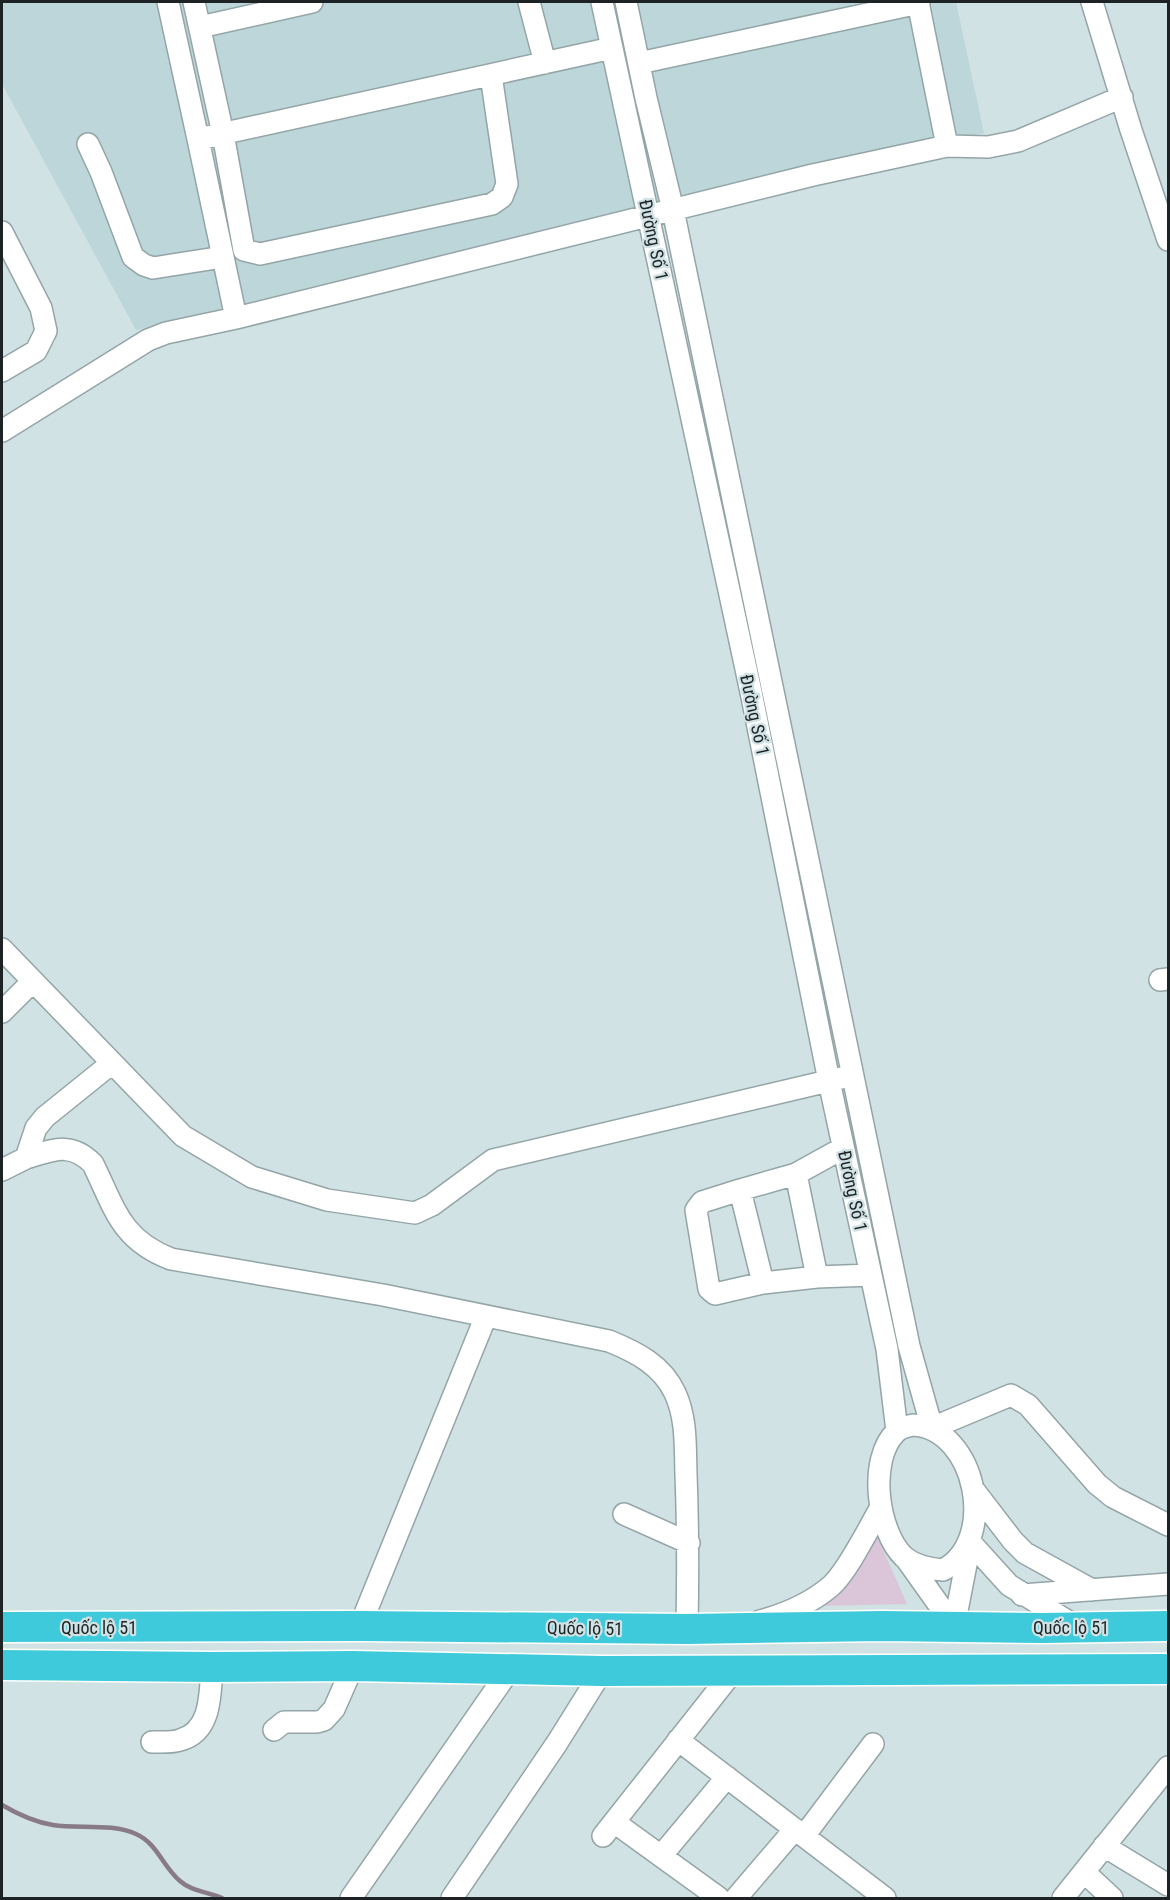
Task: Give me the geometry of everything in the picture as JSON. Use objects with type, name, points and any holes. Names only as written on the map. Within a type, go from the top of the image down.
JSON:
[{"type":"highway","name":"Quốc lộ 51","points":[[2,1627],[360,1626],[733,1629],[1168,1626]]},
{"type":"highway","points":[[954,1626],[956,1669]]},
{"type":"highway","points":[[2,1665],[353,1666],[602,1671],[1168,1669]]},
{"type":"street","points":[[168,2],[236,318]]},
{"type":"street","points":[[194,2],[223,134],[244,250],[250,253],[260,254],[492,204],[502,197],[507,184],[491,75]]},
{"type":"street","points":[[200,27],[312,2]]},
{"type":"street","points":[[529,2],[545,63]]},
{"type":"street","name":"Đường Số 1","points":[[602,2],[751,692],[829,1081],[887,1349],[897,1431]]},
{"type":"street","name":"Đường Số 1","points":[[626,2],[673,210],[909,1346],[932,1428]]},
{"type":"street","points":[[639,63],[918,2],[947,146]]},
{"type":"street","points":[[1092,2],[1168,240]]},
{"type":"street","points":[[198,139],[612,48]]},
{"type":"street","points":[[2,431],[148,340],[166,333],[236,318],[813,175],[947,146],[988,147],[1018,141],[1122,97]]},
{"type":"street","points":[[88,144],[133,257],[144,266],[153,268],[223,257]]},
{"type":"street","points":[[2,232],[41,309],[46,331],[36,351],[2,371]]},
{"type":"street","points":[[2,949],[183,1136],[252,1178],[327,1200],[415,1213],[432,1205],[493,1160],[854,1075]]},
{"type":"street","points":[[2,1012],[33,981]]},
{"type":"street","points":[[26,1158],[36,1128],[45,1117],[112,1063]]},
{"type":"street","points":[[843,1148],[796,1174],[702,1202],[696,1210],[709,1289],[715,1294],[763,1283],[817,1277],[871,1275]]},
{"type":"street","points":[[2,1170],[26,1158],[64,1149],[86,1156],[93,1164],[123,1225],[136,1240],[152,1252],[171,1259],[383,1295],[609,1341],[636,1352],[658,1369],[675,1392],[684,1419],[689,1543],[687,1629]]},
{"type":"street","points":[[796,1174],[817,1277]]},
{"type":"street","points":[[740,1190],[763,1283]]},
{"type":"street","points":[[360,1626],[486,1316]]},
{"type":"street","points":[[932,1428],[1011,1395],[1021,1399],[1029,1405],[1105,1491],[1168,1525]]},
{"type":"street","points":[[954,1626],[890,1535],[881,1507],[880,1466],[887,1448],[897,1431],[914,1425],[932,1428],[947,1439],[959,1454],[973,1489],[1025,1553],[1092,1590]]},
{"type":"street","points":[[954,1626],[975,1516],[973,1489]]},
{"type":"street","points":[[733,1629],[806,1605],[833,1585],[881,1507]]},
{"type":"street","points":[[624,1514],[689,1543]]},
{"type":"street","points":[[905,1557],[925,1567],[943,1570],[958,1560],[970,1542]]},
{"type":"street","points":[[970,1542],[996,1573],[1022,1595],[1078,1627]]},
{"type":"street","points":[[1022,1595],[1168,1584]]},
{"type":"street","points":[[273,1730],[284,1722],[324,1720],[334,1709],[353,1666]]},
{"type":"street","points":[[152,1742],[181,1740],[193,1734],[200,1726],[210,1705],[212,1667]]},
{"type":"street","points":[[351,1899],[510,1669]]},
{"type":"street","points":[[719,1899],[661,1856],[608,1829],[734,1670]]},
{"type":"street","points":[[453,1899],[602,1671]]},
{"type":"street","points":[[678,1740],[885,1899]]},
{"type":"street","points":[[736,1899],[799,1833],[873,1744]]},
{"type":"street","points":[[1063,1899],[1168,1767]]},
{"type":"street","points":[[661,1856],[727,1777]]},
{"type":"street","points":[[1104,1846],[1168,1885]]},
{"type":"street","points":[[1084,1872],[1113,1899]]},
{"type":"shaded area","points":[[2,2],[956,2],[984,133],[136,330],[2,84]]},
{"type":"shaded area","points":[[877,1536],[907,1604],[822,1606]]},
{"type":"waterway","points":[[2,1805],[27,1818],[46,1824],[117,1829],[136,1834],[155,1849],[174,1875],[184,1884],[222,1898]]}]
